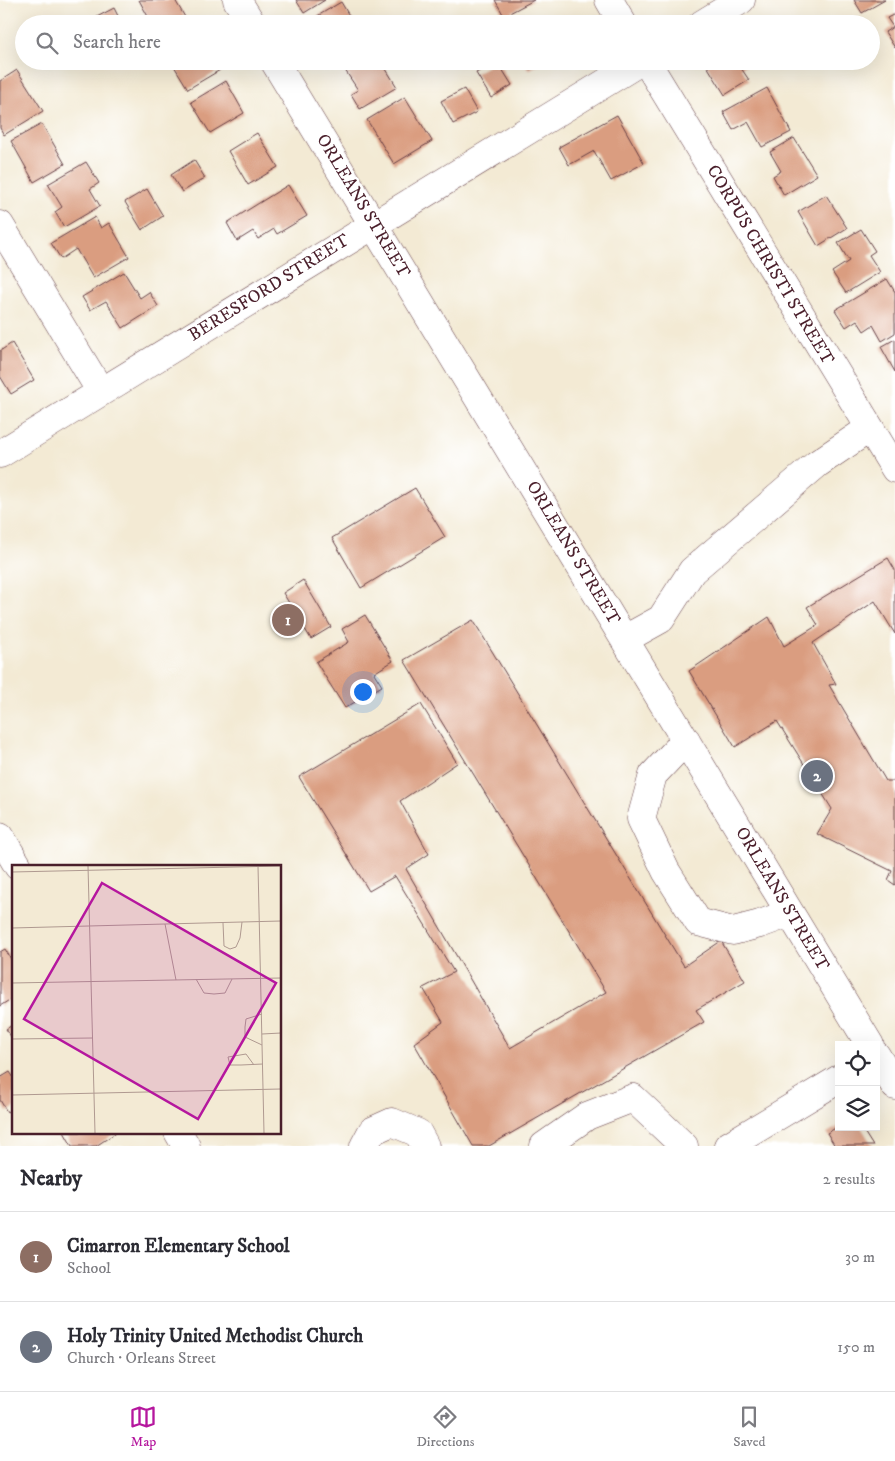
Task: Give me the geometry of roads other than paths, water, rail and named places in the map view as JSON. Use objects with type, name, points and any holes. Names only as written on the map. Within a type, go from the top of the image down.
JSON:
[{"type":"street","points":[[237,0],[246,15]]},
{"type":"street","points":[[609,0],[618,15]]},
{"type":"street","points":[[717,15],[741,0]]},
{"type":"street","name":"ORLEANS STREET","points":[[280,70],[868,1041]]},
{"type":"street","name":"BERESFORD STREET","points":[[0,454],[373,223],[626,70]]},
{"type":"street","name":"CORPUS CHRISTI STREET","points":[[651,70],[895,468]]},
{"type":"street","points":[[0,225],[101,392]]},
{"type":"street","points":[[625,639],[662,619],[692,571],[817,464],[870,428]]},
{"type":"street","points":[[686,740],[653,775],[641,819],[666,872],[698,922],[733,930],[760,924],[790,913]]},
{"type":"street","points":[[0,836],[17,865]]},
{"type":"street","points":[[880,1053],[895,1044]]},
{"type":"street","points":[[880,1062],[895,1086]]},
{"type":"street","points":[[728,1146],[835,1081]]},
{"type":"street","points":[[544,1146],[587,1116],[633,1098],[684,1146]]},
{"type":"street","points":[[364,1146],[372,1131],[392,1122],[418,1133],[425,1146]]},
{"type":"street","points":[[179,1134],[186,1146]]},
{"type":"place","name":"Cimarron Elementary School","points":[[288,620]]},
{"type":"place","name":"Holy Trinity United Methodist Church","points":[[817,776]]}]
